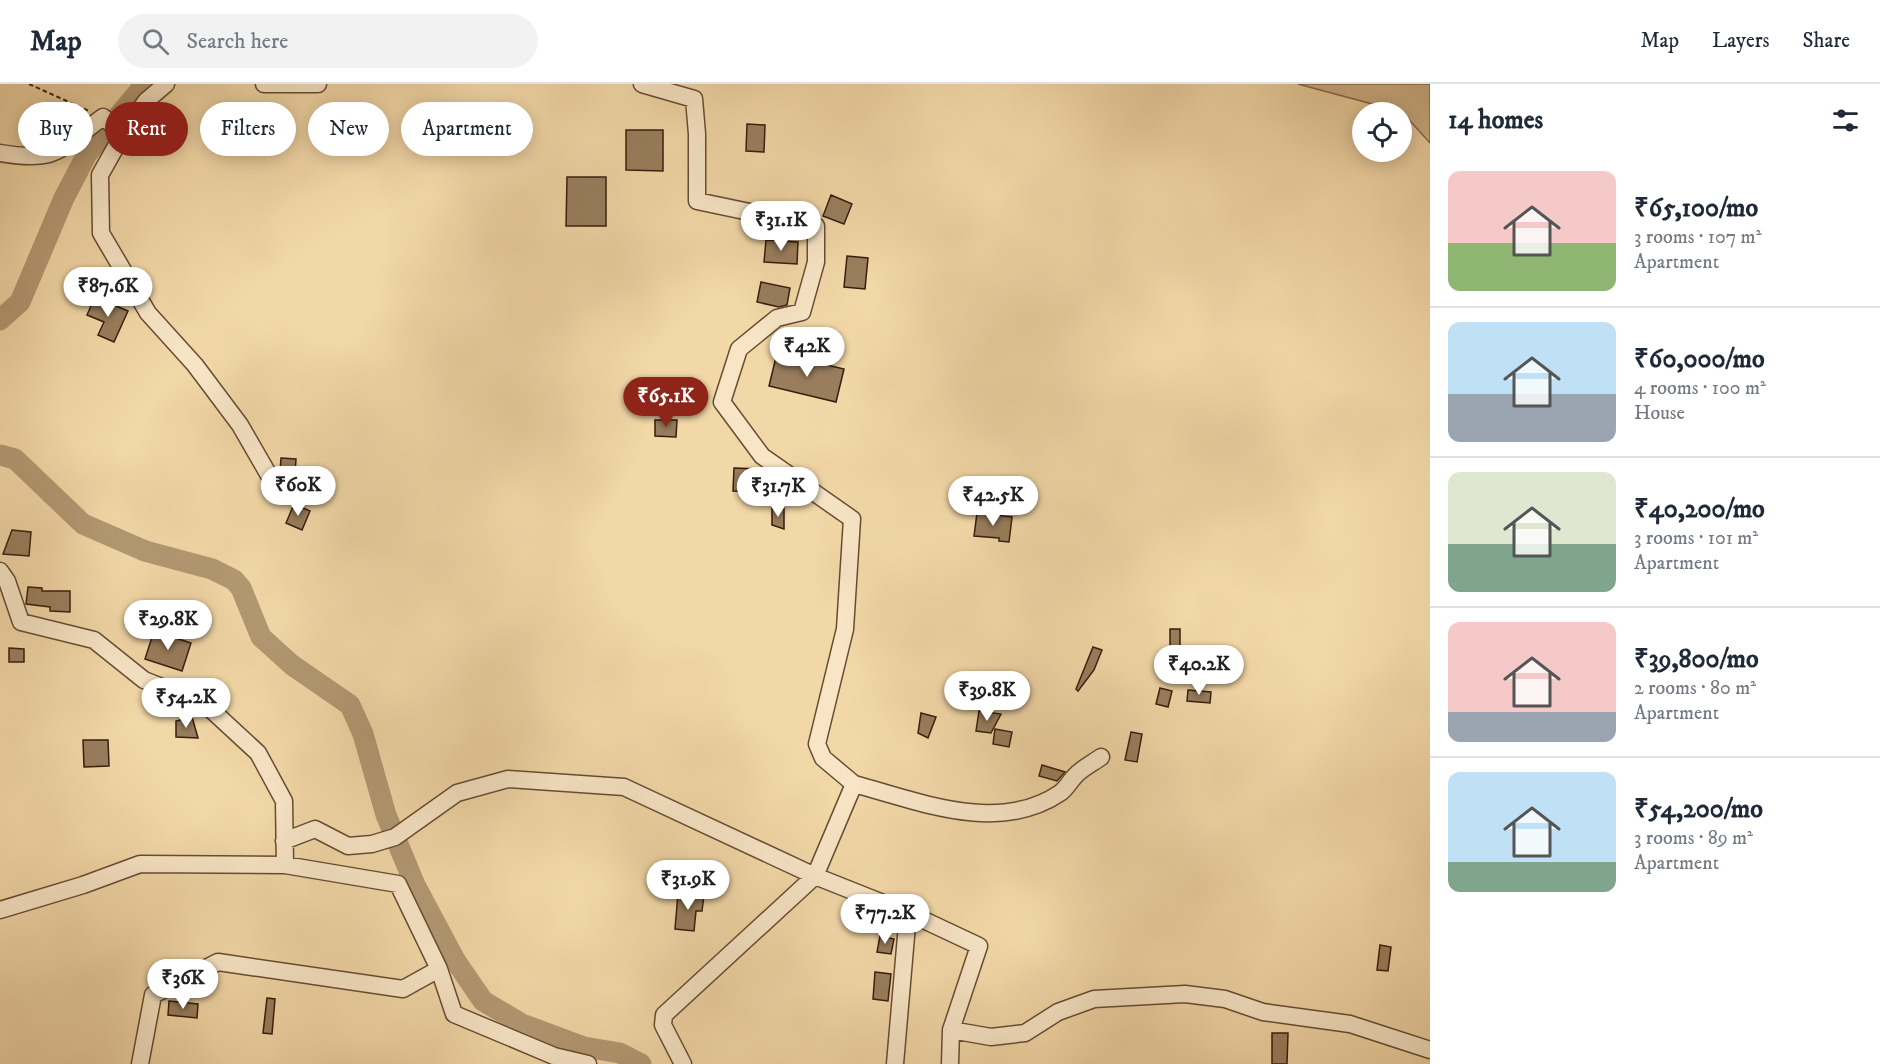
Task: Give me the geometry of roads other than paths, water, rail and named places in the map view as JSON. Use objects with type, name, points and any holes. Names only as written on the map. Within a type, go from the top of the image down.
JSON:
[{"type":"street","points":[[145,102],[166,84]]},
{"type":"street","points":[[264,84],[318,84]]},
{"type":"street","points":[[642,84],[694,99],[698,134],[697,201],[816,226],[816,262],[802,312],[777,318],[739,349],[722,402],[762,456],[852,519],[845,629],[817,744],[823,758],[854,784],[944,808],[988,814],[1031,807],[1061,793],[1077,774],[1101,757]]},
{"type":"street","points":[[0,153],[32,158],[62,150],[103,117],[105,119]]},
{"type":"street","points":[[111,156],[100,175],[101,233],[148,313],[195,365],[234,417],[278,491]]},
{"type":"street","points":[[0,571],[7,581],[21,622],[94,640],[144,680],[205,704],[258,753],[284,801],[285,866]]},
{"type":"street","points":[[284,841],[315,830],[348,846],[372,844],[395,837],[457,793],[508,779],[624,787],[815,876],[908,913],[979,946],[951,1030],[950,1064]]},
{"type":"street","points":[[683,1064],[663,1025],[664,1015],[815,876],[854,784]]},
{"type":"street","points":[[0,910],[83,885],[140,864],[285,866],[398,884],[439,969],[454,1014],[544,1053],[588,1064]]},
{"type":"street","points":[[896,1064],[908,913]]},
{"type":"street","points":[[140,1064],[153,995],[218,962],[403,989],[439,969]]},
{"type":"street","points":[[951,1030],[991,1037],[1025,1033],[1058,1012],[1094,999],[1185,994],[1225,999],[1263,1012],[1350,1024],[1430,1050]]},
{"type":"waterway","points":[[0,320],[20,302],[64,198],[87,154],[145,84]]},
{"type":"waterway","points":[[0,455],[15,459],[83,524],[145,551],[212,569],[234,580],[241,588],[261,637],[292,665],[350,705],[363,734],[386,815],[415,885],[455,960],[483,1001],[522,1024],[584,1047],[620,1053],[641,1064]]}]
